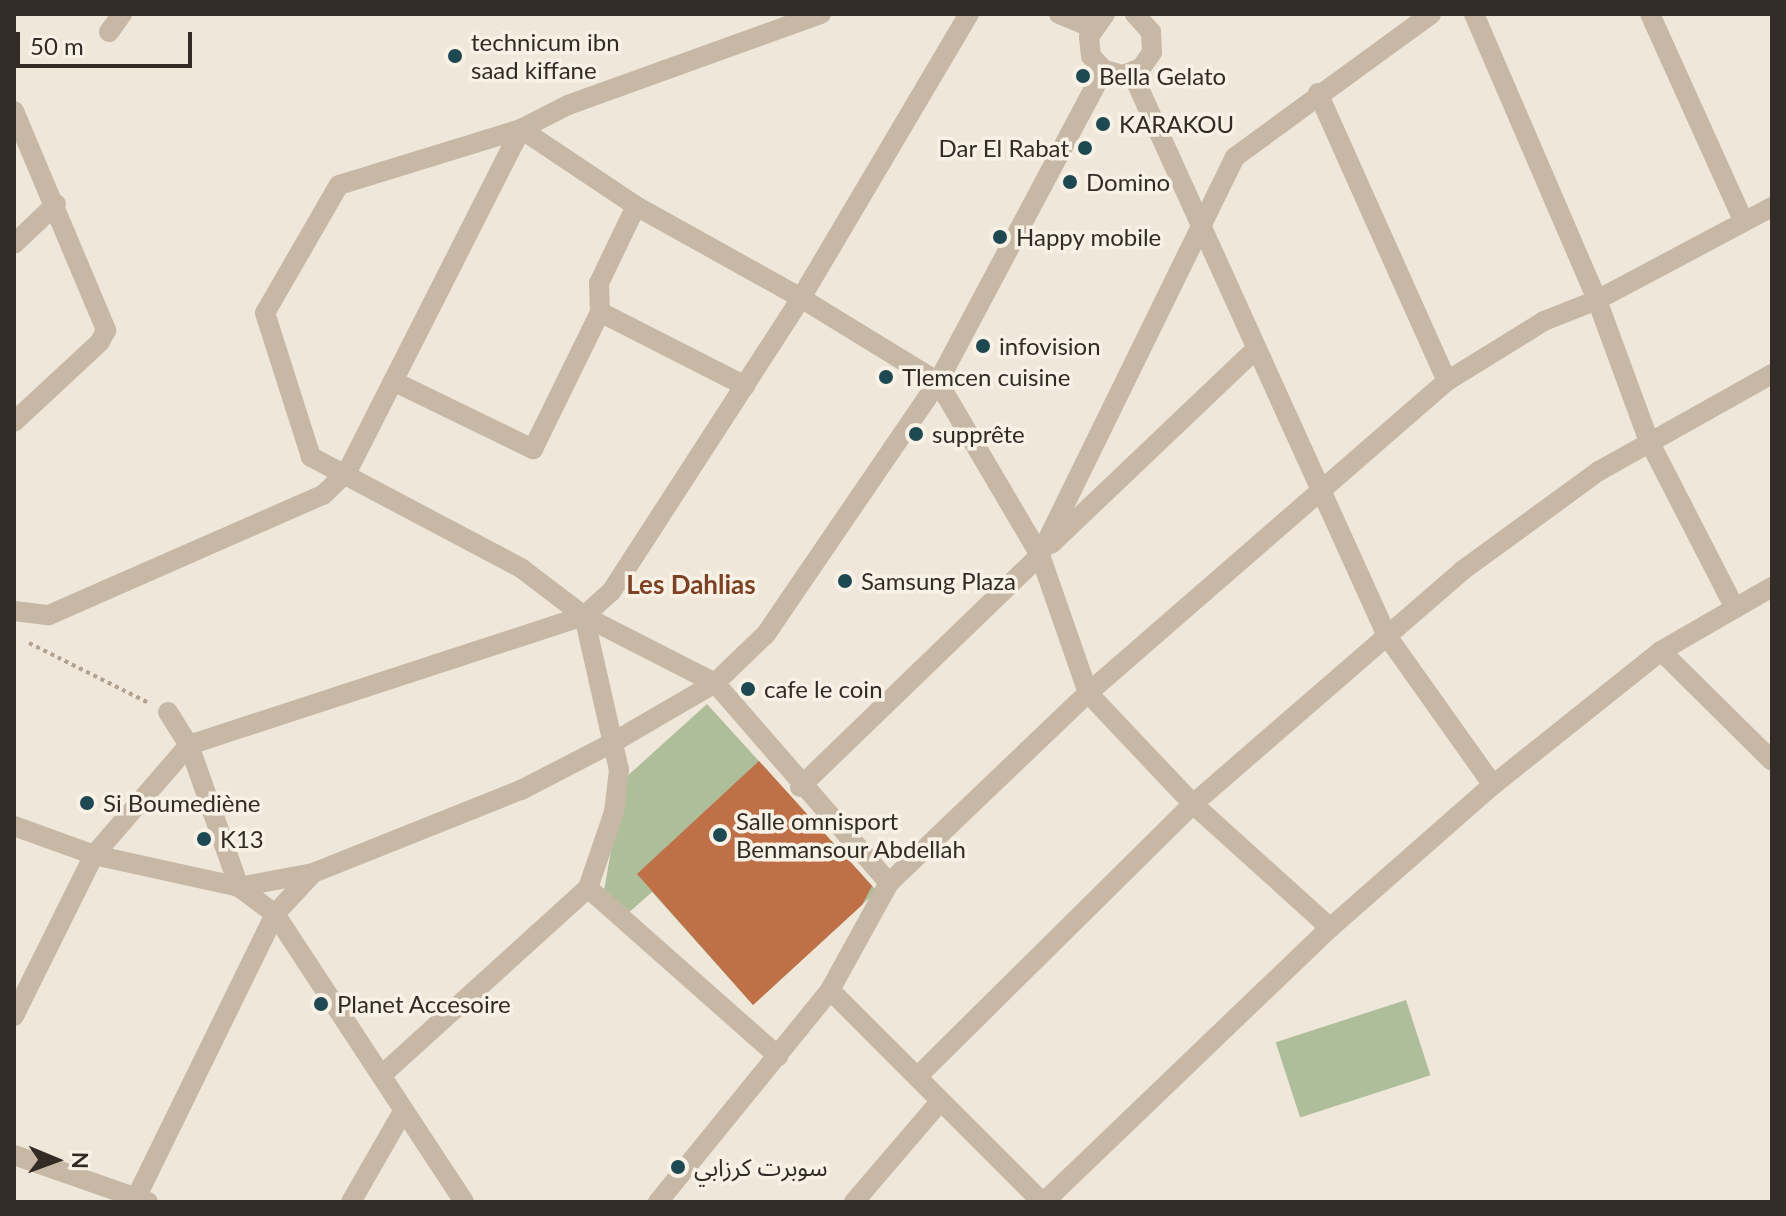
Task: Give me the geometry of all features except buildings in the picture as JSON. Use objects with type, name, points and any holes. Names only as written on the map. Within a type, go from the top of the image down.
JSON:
[{"type":"street","points":[[109,32],[122,14]]},
{"type":"street","points":[[821,14],[568,105],[521,129],[339,185],[265,313],[311,457],[347,472],[521,568],[584,616],[715,683],[800,787],[889,883]]},
{"type":"street","points":[[14,1016],[94,855],[189,745],[584,616],[611,592],[801,298],[969,14]]},
{"type":"street","points":[[1059,14],[1099,20],[1091,56],[1104,70],[1132,73]]},
{"type":"street","points":[[1040,555],[1235,157],[1318,93],[1431,14]]},
{"type":"street","points":[[1474,14],[1597,300],[1649,441],[1735,608]]},
{"type":"street","points":[[1650,14],[1744,222]]},
{"type":"street","points":[[1132,73],[1152,52],[1148,17]]},
{"type":"street","points":[[14,826],[94,855],[239,887],[313,873],[521,790],[612,743],[715,683],[766,634],[938,382],[1104,70]]},
{"type":"street","points":[[1132,73],[1203,224],[1254,351],[1387,636],[1493,785]]},
{"type":"street","points":[[1318,93],[1447,381]]},
{"type":"street","points":[[14,111],[19,134],[56,204],[106,330],[100,342],[14,422]]},
{"type":"street","points":[[521,129],[636,206],[801,298],[938,382],[1040,555],[1088,693],[1193,804],[1330,928]]},
{"type":"street","points":[[14,611],[49,615],[323,495],[347,472],[521,129]]},
{"type":"street","points":[[14,244],[56,204]]},
{"type":"street","points":[[393,381],[533,449],[600,312],[599,283],[636,206]]},
{"type":"street","points":[[658,1202],[830,990],[889,883],[1088,693],[1320,492],[1376,437],[1447,381],[1544,321],[1597,300],[1772,207]]},
{"type":"street","points":[[600,312],[745,386]]},
{"type":"street","points":[[800,787],[1254,351]]},
{"type":"street","points":[[917,1077],[1193,804],[1463,570],[1599,471],[1772,374]]},
{"type":"street","points":[[830,990],[917,1077],[938,1104],[1043,1202],[1330,928],[1493,785],[1661,651],[1772,587]]},
{"type":"street","points":[[383,1074],[588,888],[614,812],[619,770],[584,616]]},
{"type":"street","points":[[1661,651],[1772,761]]},
{"type":"street","points":[[168,712],[189,745],[239,887],[275,914],[383,1074],[464,1202]]},
{"type":"street","points":[[14,1155],[140,1200],[275,914],[313,873]]},
{"type":"street","points":[[588,888],[778,1056]]},
{"type":"street","points":[[854,1202],[938,1104]]},
{"type":"street","points":[[351,1202],[404,1110]]},
{"type":"path","points":[[29,643],[168,712]]},
{"type":"green space","name":"Salle omnisport Benmansour Abdellah","points":[[707,704],[877,891],[753,1005],[652,892],[626,915],[604,890],[624,779]]},
{"type":"green space","points":[[1406,1000],[1430,1075],[1300,1117],[1276,1042]]},
{"type":"place","name":"technicum ibn saad kiffane","points":[[455,56]]},
{"type":"place","name":"Bella Gelato","points":[[1083,76]]},
{"type":"place","name":"KARAKOU","points":[[1103,124]]},
{"type":"place","name":"Dar El Rabat","points":[[1085,148]]},
{"type":"place","name":"Domino","points":[[1070,182]]},
{"type":"place","name":"Happy mobile","points":[[1000,237]]},
{"type":"place","name":"infovision","points":[[983,346]]},
{"type":"place","name":"Tlemcen cuisine","points":[[886,377]]},
{"type":"place","name":"supprête","points":[[916,434]]},
{"type":"place","name":"Samsung Plaza","points":[[845,581]]},
{"type":"place","name":"cafe le coin","points":[[748,689]]},
{"type":"place","name":"Si Boumediène","points":[[87,803]]},
{"type":"place","name":"Salle omnisport Benmansour Abdellah","points":[[720,835]]},
{"type":"place","name":"K13","points":[[204,839]]},
{"type":"place","name":"Planet Accesoire","points":[[321,1004]]},
{"type":"place","name":"سوبرت كرزابي","points":[[678,1167]]},
{"type":"district","name":"Les Dahlias","points":[[691,585]]}]
